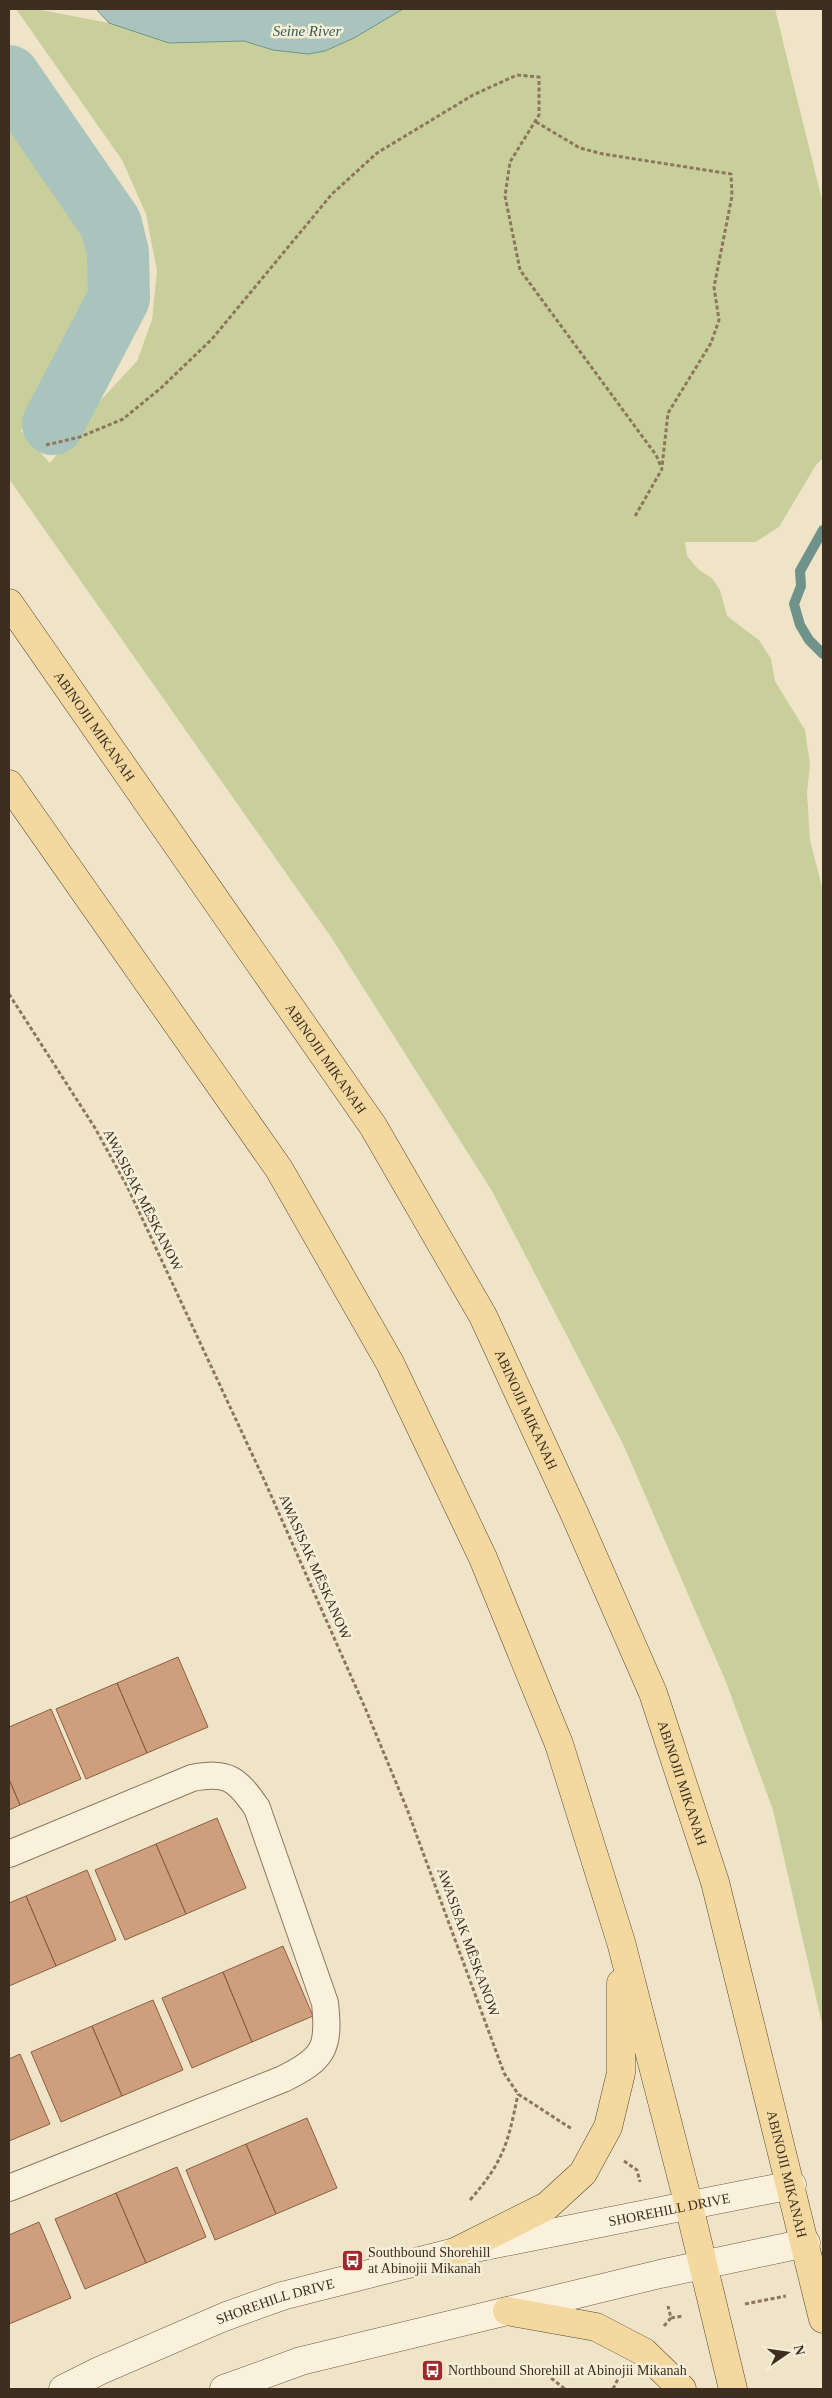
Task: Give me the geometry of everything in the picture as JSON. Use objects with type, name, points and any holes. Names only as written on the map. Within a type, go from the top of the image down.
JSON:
[{"type":"main road","name":"ABINOJII MIKANAH","points":[[9,603],[373,1126],[483,1316],[576,1515],[653,1693],[715,1882],[792,2185],[823,2319]]},
{"type":"main road","points":[[9,784],[279,1169],[390,1363],[483,1558],[558,1744],[621,1942],[689,2206],[733,2389]]},
{"type":"main road","points":[[455,2252],[547,2206],[583,2173],[600,2145],[608,2127],[621,2073],[621,1942]]},
{"type":"main road","points":[[507,2311],[596,2327],[644,2352],[682,2389]]},
{"type":"street","points":[[9,1854],[192,1778],[208,1775],[224,1776],[242,1786],[258,1808],[325,2002],[328,2030],[321,2050],[309,2066],[301,2070],[9,2188]]},
{"type":"street","name":"SHOREHILL DRIVE","points":[[63,2389],[99,2371],[206,2325],[282,2296],[455,2252],[792,2185]]},
{"type":"street","points":[[224,2389],[301,2361],[660,2274],[703,2267],[806,2243]]},
{"type":"path","points":[[46,445],[80,437],[123,419],[161,388],[212,339],[332,194],[377,153],[473,94],[518,75],[539,77],[539,115],[510,162],[504,196],[520,270],[624,410],[656,455],[662,469]]},
{"type":"path","points":[[536,122],[580,148],[603,154],[731,174],[732,196],[714,287],[719,320],[711,343],[668,413],[662,469],[634,518]]},
{"type":"path","name":"AWASISAK MĒSKANOW","points":[[9,994],[95,1128],[127,1186],[262,1475],[366,1710],[407,1809],[504,2074],[518,2094],[576,2132]]},
{"type":"path","points":[[470,2200],[489,2179],[504,2154],[518,2094]]},
{"type":"path","points":[[546,2374],[565,2389]]},
{"type":"green space","points":[[16,9],[36,9],[109,23],[169,43],[244,41],[273,50],[308,54],[325,51],[354,38],[403,9],[775,9],[823,204],[823,458],[816,465],[779,527],[756,542],[685,542],[687,556],[699,570],[712,578],[720,590],[727,616],[759,640],[771,659],[775,681],[805,730],[810,764],[807,793],[810,840],[823,891],[823,2028],[773,1810],[726,1682],[623,1444],[492,1191],[333,940],[9,479],[9,90],[104,226],[114,273],[112,296],[43,422],[31,413],[21,431],[50,463],[99,402],[137,361],[152,320],[157,271],[146,214],[122,160]]},
{"type":"water","name":"Seine River","points":[[96,9],[403,9],[354,38],[325,51],[308,54],[273,50],[244,41],[169,43],[109,23]]},
{"type":"building","points":[[178,1657],[208,1727],[147,1753],[117,1683]]},
{"type":"building","points":[[117,1683],[147,1753],[86,1779],[56,1709]]},
{"type":"building","points":[[51,1709],[81,1779],[20,1805],[9,1779],[9,1727]]},
{"type":"building","points":[[9,1779],[20,1805],[9,1810]]},
{"type":"building","points":[[217,1818],[246,1888],[186,1914],[156,1844]]},
{"type":"building","points":[[156,1844],[186,1914],[125,1940],[95,1870]]},
{"type":"building","points":[[87,1870],[116,1940],[56,1966],[26,1896]]},
{"type":"building","points":[[26,1896],[56,1966],[9,1986],[9,1903]]},
{"type":"building","points":[[283,1946],[313,2016],[252,2042],[223,1972]]},
{"type":"building","points":[[223,1972],[252,2042],[192,2068],[162,1998]]},
{"type":"building","points":[[153,2000],[183,2070],[122,2096],[92,2026]]},
{"type":"building","points":[[92,2026],[122,2096],[61,2122],[31,2052]]},
{"type":"building","points":[[20,2054],[50,2124],[9,2141],[9,2059]]},
{"type":"building","points":[[307,2118],[337,2188],[276,2214],[246,2144]]},
{"type":"building","points":[[246,2144],[276,2214],[215,2240],[186,2170]]},
{"type":"building","points":[[177,2167],[206,2237],[146,2263],[116,2193]]},
{"type":"building","points":[[116,2193],[146,2263],[85,2289],[55,2219]]},
{"type":"building","points":[[39,2222],[71,2298],[9,2324],[9,2235]]},
{"type":"waterway","points":[[9,76],[111,224],[118,253],[119,298],[53,424]]},
{"type":"waterway","points":[[823,530],[800,571],[801,586],[794,604],[800,625],[809,640],[823,654]]},
{"type":"place","name":"Southbound Shorehill at Abinojii Mikanah","points":[[352,2260]]},
{"type":"place","name":"Northbound Shorehill at Abinojii Mikanah","points":[[432,2370]]}]
